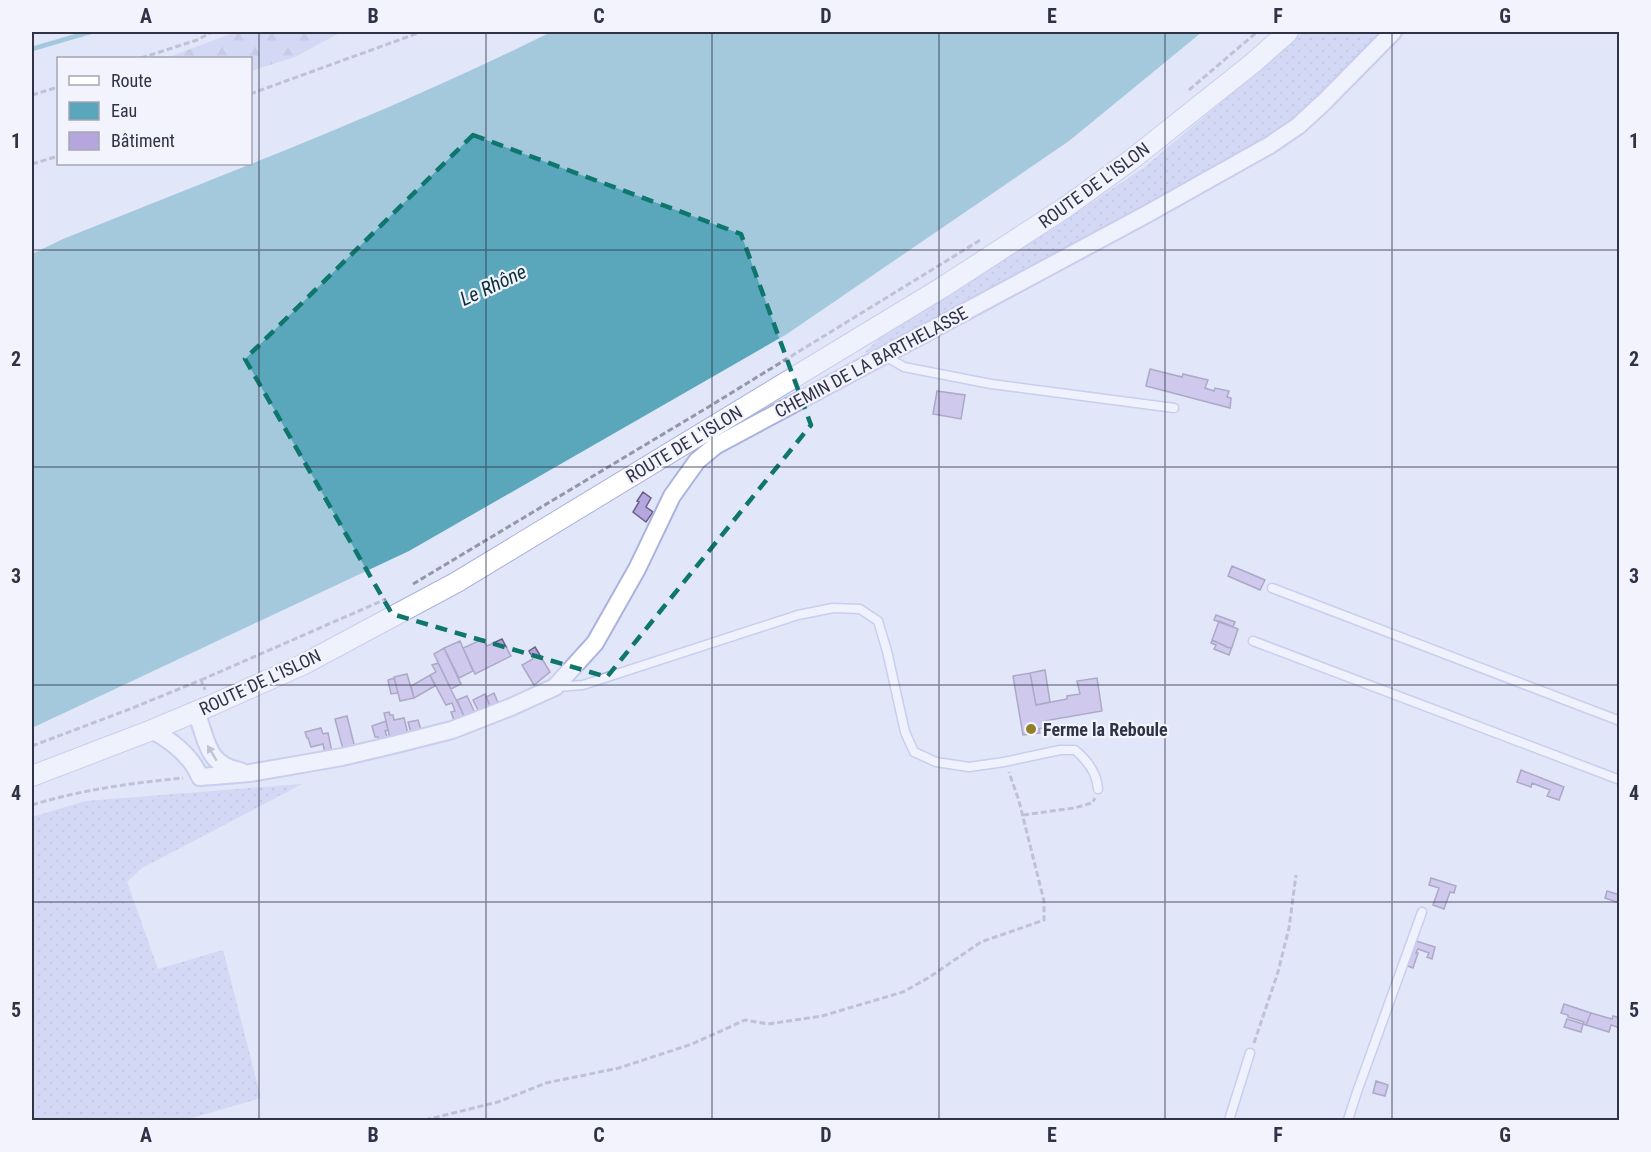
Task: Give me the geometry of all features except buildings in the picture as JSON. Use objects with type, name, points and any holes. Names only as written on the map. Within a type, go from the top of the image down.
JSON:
[{"type":"street","name":"ROUTE DE L'ISLON","points":[[32,776],[152,730],[304,664],[457,582],[943,287],[1066,207],[1131,160],[1253,63],[1288,32]]},
{"type":"street","name":"CHEMIN DE LA BARTHELASSE","points":[[200,777],[250,773],[342,757],[452,730],[512,707],[555,687],[595,643],[642,560],[672,496],[697,461],[714,446],[1147,214],[1270,145],[1298,126],[1393,32]]},
{"type":"street","points":[[204,708],[208,750],[215,760],[225,767],[250,773]]},
{"type":"street","points":[[152,730],[175,744],[200,777]]},
{"type":"lane","points":[[884,355],[904,367],[991,384],[1174,408]]},
{"type":"lane","points":[[1272,588],[1620,721]]},
{"type":"lane","points":[[555,687],[584,684],[798,615],[833,608],[860,609],[878,621],[887,651],[904,732],[914,752],[936,762],[969,767],[1060,750],[1075,750],[1086,759],[1098,782],[1098,789]]},
{"type":"lane","points":[[1253,641],[1620,780]]},
{"type":"lane","points":[[1347,1120],[1422,912]]},
{"type":"lane","points":[[1229,1120],[1250,1053]]},
{"type":"path","points":[[144,57],[212,32]]},
{"type":"path","points":[[252,93],[421,32]]},
{"type":"path","points":[[1188,91],[1257,32]]},
{"type":"path","points":[[32,95],[57,87]]},
{"type":"path","points":[[32,164],[57,156]]},
{"type":"path","points":[[407,588],[988,235]]},
{"type":"path","points":[[32,746],[130,710],[386,598]]},
{"type":"path","points":[[201,680],[204,708]]},
{"type":"path","points":[[425,1120],[498,1102],[546,1083],[620,1068],[692,1044],[745,1020],[768,1024],[822,1016],[903,992],[981,942],[1044,920],[1044,901],[1023,815],[1017,792],[1004,762]]},
{"type":"path","points":[[32,805],[100,789],[200,777]]},
{"type":"path","points":[[1023,815],[1074,808],[1092,803],[1098,789]]},
{"type":"path","points":[[1250,1053],[1278,972],[1288,928],[1296,875]]},
{"type":"highlighted area","points":[[473,135],[741,234],[811,425],[607,677],[392,614],[245,359]]},
{"type":"green space","points":[[236,32],[341,32],[295,57],[252,71],[252,57],[169,57]]},
{"type":"green space","points":[[1303,32],[1381,32],[1292,125],[891,345],[864,353],[883,335],[1057,226],[1146,166]]},
{"type":"green space","points":[[302,784],[142,868],[127,882],[158,969],[223,950],[261,1098],[185,1120],[32,1120],[32,817],[86,801]]},
{"type":"water","name":"Le Rhône","points":[[551,32],[1202,32],[1069,141],[787,334],[409,551],[32,728],[32,254],[63,239],[252,165],[491,61]]},
{"type":"waterway","points":[[32,49],[90,32]]},
{"type":"place","name":"Ferme la Reboule","points":[[1031,729]]}]
